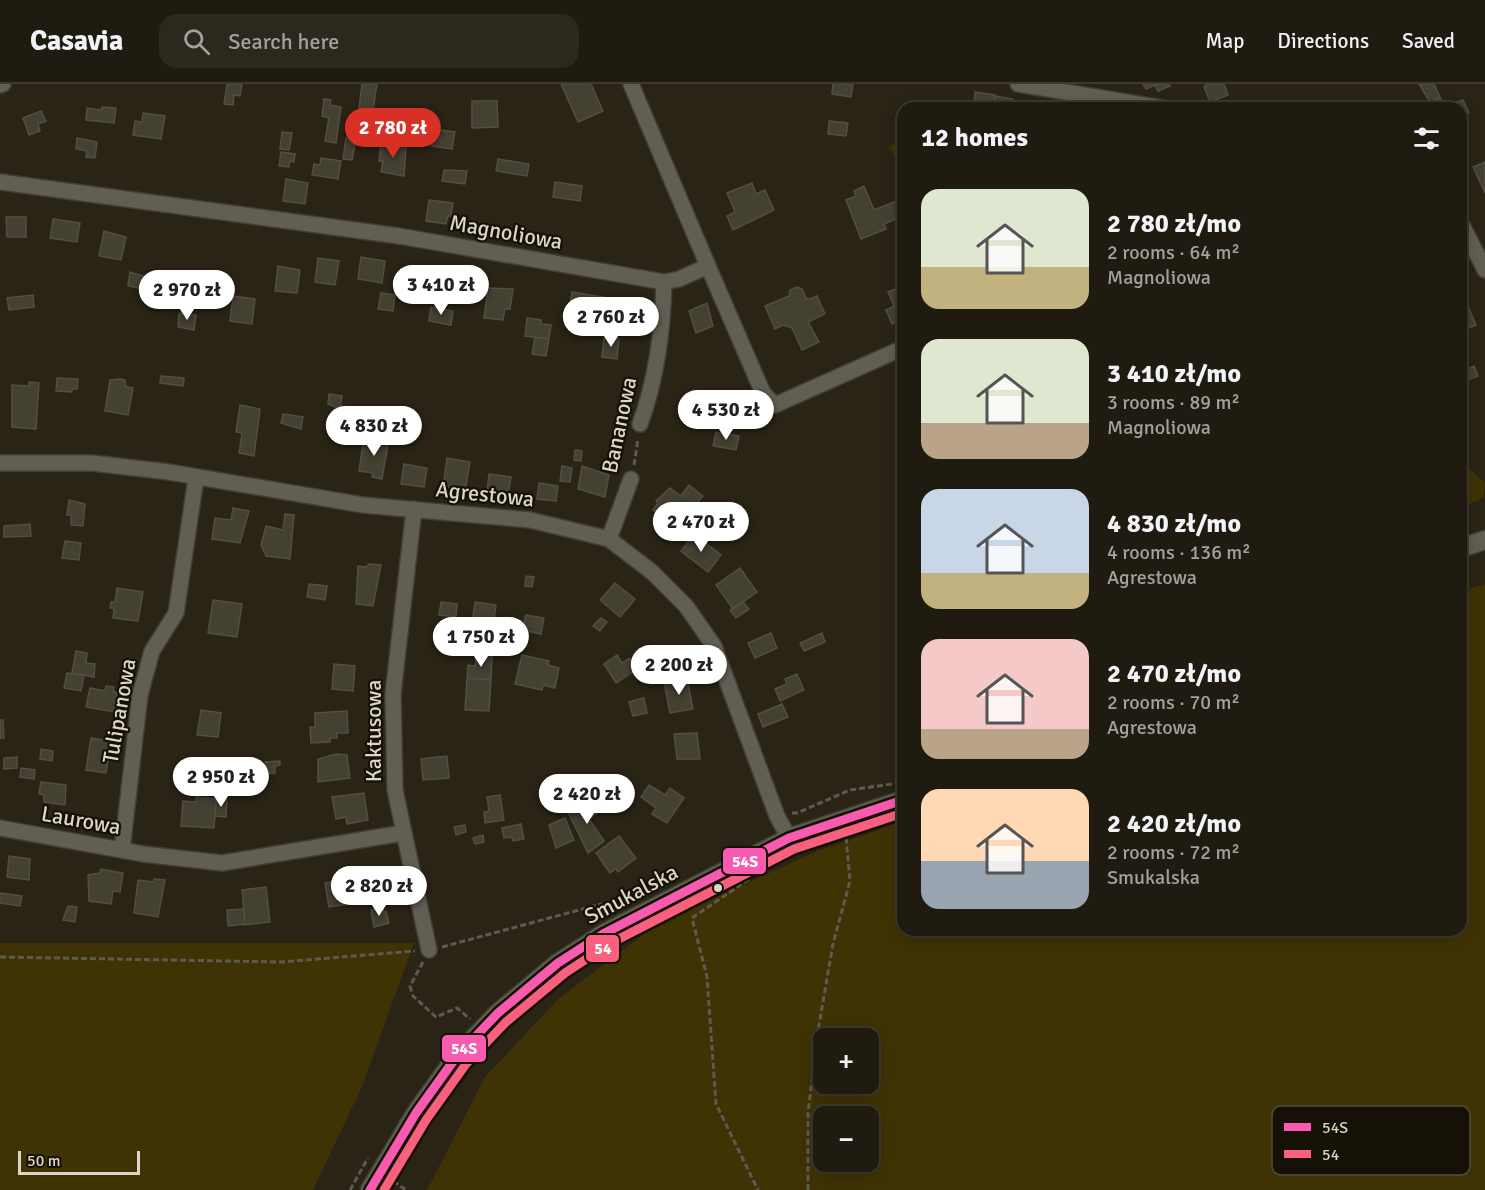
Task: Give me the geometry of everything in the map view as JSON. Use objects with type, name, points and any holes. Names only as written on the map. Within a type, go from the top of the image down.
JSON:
[{"type":"street","points":[[631,84],[764,393],[776,405],[897,351]]},
{"type":"street","points":[[1018,84],[1126,102]]},
{"type":"street","name":"Magnoliowa","points":[[0,182],[399,236],[664,282],[679,279],[708,266]]},
{"type":"street","points":[[1467,235],[1485,270]]},
{"type":"street","name":"Bananowa","points":[[640,424],[651,386],[663,310],[664,282]]},
{"type":"street","name":"Agrestowa","points":[[0,463],[92,463],[363,505],[530,520],[609,539],[652,572],[686,606],[714,646],[777,816],[789,838]]},
{"type":"street","name":"Tulipanowa","points":[[122,850],[140,695],[152,651],[176,613],[196,478]]},
{"type":"street","name":"Bananowa","points":[[609,539],[632,479]]},
{"type":"street","name":"Kaktusowa","points":[[414,509],[393,694],[395,790],[429,950]]},
{"type":"street","points":[[1467,546],[1485,540]]},
{"type":"street","name":"Smukalska","points":[[370,1190],[442,1074],[477,1033],[518,994],[558,963],[603,934],[789,838],[897,802]]},
{"type":"street","name":"Laurowa","points":[[0,828],[122,850],[222,863],[403,833]]},
{"type":"path","name":"Bananowa","points":[[632,479],[640,424]]},
{"type":"path","points":[[785,812],[797,813],[850,789],[897,783]]},
{"type":"path","points":[[808,1190],[808,1113],[818,1031],[833,944],[850,881],[844,818]]},
{"type":"path","points":[[724,896],[692,918],[707,977],[716,1104],[758,1190]]},
{"type":"path","points":[[0,957],[283,962],[429,950],[602,904],[608,916]]},
{"type":"path","points":[[429,950],[410,986],[413,996],[436,1017],[457,1008],[470,1019]]},
{"type":"shaded area","points":[[897,142],[897,162],[889,146]]},
{"type":"shaded area","points":[[1467,467],[1485,483],[1484,497],[1467,505]]},
{"type":"shaded area","points":[[1485,584],[1485,1190],[427,1190],[485,1077],[557,1000],[656,925],[815,852],[897,823],[897,936],[1467,936],[1467,589]]},
{"type":"shaded area","points":[[0,943],[414,943],[362,1087],[313,1190],[0,1190]]},
{"type":"building","points":[[227,84],[242,84],[240,96],[234,95],[233,105],[224,104]]},
{"type":"building","points":[[362,84],[377,84],[373,110],[359,108]]},
{"type":"building","points":[[561,84],[591,84],[603,111],[578,122]]},
{"type":"building","points":[[833,84],[853,84],[851,97],[832,94]]},
{"type":"building","points":[[1143,84],[1169,84],[1170,86],[1158,91],[1155,85],[1146,89]]},
{"type":"building","points":[[1207,84],[1224,84],[1228,95],[1210,102],[1204,87]]},
{"type":"building","points":[[1419,84],[1434,84],[1440,97],[1430,102]]},
{"type":"building","points":[[975,92],[995,95],[994,102],[974,102]]},
{"type":"building","points":[[995,96],[1013,99],[1013,102],[994,102]]},
{"type":"building","points":[[1440,97],[1442,102],[1430,102]]},
{"type":"building","points":[[324,99],[331,100],[330,105],[341,107],[336,143],[325,141],[329,118],[322,116]]},
{"type":"building","points":[[472,101],[497,101],[498,127],[472,128]]},
{"type":"building","points":[[102,107],[116,108],[114,123],[86,120],[87,108],[102,110]]},
{"type":"building","points":[[41,111],[46,121],[38,124],[40,131],[29,135],[23,118]]},
{"type":"building","points":[[143,113],[165,116],[161,139],[133,135],[135,121],[142,122]]},
{"type":"building","points":[[829,121],[848,123],[846,136],[828,134]]},
{"type":"building","points":[[434,129],[455,132],[452,149],[432,146]]},
{"type":"building","points":[[282,132],[292,133],[289,150],[280,149]]},
{"type":"building","points":[[77,138],[97,142],[95,158],[86,157],[87,151],[76,149]]},
{"type":"building","points":[[346,138],[356,139],[352,160],[343,159]]},
{"type":"building","points":[[381,143],[406,147],[404,176],[381,172],[383,161],[379,161]]},
{"type":"building","points":[[281,152],[295,154],[294,162],[290,161],[289,167],[279,166]]},
{"type":"building","points":[[321,158],[341,161],[338,179],[312,175],[314,164],[320,165]]},
{"type":"building","points":[[498,159],[529,164],[527,176],[496,171]]},
{"type":"building","points":[[1485,162],[1485,193],[1473,167]]},
{"type":"building","points":[[444,170],[467,171],[465,184],[442,181]]},
{"type":"building","points":[[286,179],[308,183],[305,204],[283,201]]},
{"type":"building","points":[[555,182],[582,186],[580,201],[553,197]]},
{"type":"building","points":[[752,183],[756,194],[765,190],[774,210],[733,230],[727,216],[735,212],[727,193]]},
{"type":"building","points":[[864,186],[874,210],[897,200],[897,219],[884,224],[886,229],[861,239],[846,200],[856,196],[854,191]]},
{"type":"building","points":[[429,200],[453,203],[451,216],[448,215],[446,224],[426,221]]},
{"type":"building","points":[[6,217],[26,217],[26,237],[7,237]]},
{"type":"building","points":[[53,219],[80,223],[77,242],[50,238]]},
{"type":"building","points":[[104,231],[126,237],[121,260],[99,256]]},
{"type":"building","points":[[361,257],[385,261],[382,283],[358,279]]},
{"type":"building","points":[[318,258],[339,261],[335,285],[315,282]]},
{"type":"building","points":[[278,266],[300,270],[297,293],[275,291]]},
{"type":"building","points":[[130,272],[146,277],[145,289],[128,286]]},
{"type":"building","points":[[797,287],[802,289],[806,298],[817,296],[825,314],[808,322],[819,342],[802,350],[792,328],[783,325],[775,329],[765,306],[789,296],[790,290]]},
{"type":"building","points":[[488,288],[513,289],[510,309],[505,309],[503,320],[484,318]]},
{"type":"building","points":[[897,288],[897,322],[892,324],[886,310],[894,306],[888,292]]},
{"type":"building","points":[[572,292],[603,297],[599,324],[568,319]]},
{"type":"building","points":[[381,293],[395,295],[393,311],[378,309]]},
{"type":"building","points":[[33,295],[34,307],[9,310],[7,298]]},
{"type":"building","points":[[233,296],[255,299],[252,324],[230,321]]},
{"type":"building","points":[[707,303],[713,326],[696,333],[689,311]]},
{"type":"building","points":[[1467,304],[1476,325],[1467,329]]},
{"type":"building","points":[[617,305],[635,308],[634,316],[640,317],[638,330],[614,327]]},
{"type":"building","points":[[431,307],[453,311],[451,325],[429,321]]},
{"type":"building","points":[[179,313],[196,315],[194,330],[178,327]]},
{"type":"building","points":[[527,318],[541,320],[541,324],[551,325],[549,339],[525,336]]},
{"type":"building","points":[[535,337],[549,339],[546,356],[532,354]]},
{"type":"building","points":[[604,338],[619,339],[617,359],[602,357]]},
{"type":"building","points":[[1467,366],[1468,369],[1474,366],[1478,376],[1467,380]]},
{"type":"building","points":[[161,376],[184,378],[183,386],[160,383]]},
{"type":"building","points":[[57,378],[78,379],[77,389],[72,389],[72,392],[56,391]]},
{"type":"building","points":[[110,380],[125,380],[126,387],[133,388],[128,415],[105,411]]},
{"type":"building","points":[[29,382],[39,383],[36,429],[12,427],[12,385],[29,386]]},
{"type":"building","points":[[329,394],[342,396],[340,409],[328,404]]},
{"type":"building","points":[[240,405],[260,409],[254,456],[239,453],[242,433],[236,432]]},
{"type":"building","points":[[283,414],[303,417],[301,429],[281,423]]},
{"type":"building","points":[[716,432],[739,436],[736,450],[713,446]]},
{"type":"building","points":[[375,436],[389,439],[382,479],[372,477],[373,473],[359,471],[363,443],[374,444]]},
{"type":"building","points":[[575,450],[582,451],[581,461],[574,460]]},
{"type":"building","points":[[447,458],[470,462],[465,491],[443,487]]},
{"type":"building","points":[[404,464],[427,468],[424,487],[401,484]]},
{"type":"building","points":[[562,466],[572,468],[570,482],[560,481]]},
{"type":"building","points":[[582,466],[609,475],[605,497],[578,489]]},
{"type":"building","points":[[489,474],[511,477],[508,494],[487,491]]},
{"type":"building","points":[[539,483],[558,486],[556,501],[537,499]]},
{"type":"building","points":[[689,485],[703,496],[676,526],[679,528],[669,540],[655,529],[664,518],[653,510],[658,503],[656,501],[670,488],[681,496]]},
{"type":"building","points":[[69,500],[85,504],[83,526],[71,525],[71,515],[67,515]]},
{"type":"building","points":[[233,508],[249,511],[240,543],[212,539],[215,518],[231,520]]},
{"type":"building","points":[[285,514],[294,515],[290,559],[266,556],[261,545],[266,526],[283,530]]},
{"type":"building","points":[[30,524],[31,536],[4,537],[4,526]]},
{"type":"building","points":[[694,534],[721,555],[708,572],[681,551]]},
{"type":"building","points":[[65,541],[81,543],[79,560],[62,558]]},
{"type":"building","points":[[369,564],[381,565],[373,606],[356,604],[358,566],[366,567]]},
{"type":"building","points":[[740,568],[757,592],[733,609],[716,585]]},
{"type":"building","points":[[526,576],[534,577],[532,587],[525,586]]},
{"type":"building","points":[[615,583],[635,599],[620,617],[600,600]]},
{"type":"building","points":[[309,584],[327,586],[325,600],[307,597]]},
{"type":"building","points":[[117,588],[143,592],[138,621],[113,618],[114,608],[110,608],[111,602],[115,602]]},
{"type":"building","points":[[213,600],[242,604],[237,637],[208,633]]},
{"type":"building","points":[[441,602],[457,604],[456,617],[439,615]]},
{"type":"building","points":[[475,602],[496,605],[493,628],[472,625]]},
{"type":"building","points":[[743,602],[749,609],[736,618],[730,610]]},
{"type":"building","points":[[526,615],[544,618],[541,634],[522,630]]},
{"type":"building","points":[[601,618],[607,622],[600,631],[593,626]]},
{"type":"building","points":[[470,630],[490,632],[489,645],[469,643]]},
{"type":"building","points":[[771,633],[777,648],[755,658],[748,643]]},
{"type":"building","points":[[822,633],[825,642],[804,651],[800,643]]},
{"type":"building","points":[[76,651],[87,653],[86,663],[95,664],[94,677],[72,673]]},
{"type":"building","points":[[476,655],[492,656],[491,680],[467,678],[468,665],[475,666]]},
{"type":"building","points":[[522,655],[549,661],[548,665],[559,668],[555,688],[543,685],[542,690],[515,684]]},
{"type":"building","points":[[617,655],[622,663],[630,658],[637,669],[616,683],[604,664]]},
{"type":"building","points":[[334,664],[355,666],[353,691],[332,689]]},
{"type":"building","points":[[67,673],[84,675],[81,691],[64,688]]},
{"type":"building","points":[[797,674],[804,690],[780,701],[775,689],[787,684],[785,679]]},
{"type":"building","points":[[467,678],[491,680],[489,711],[465,710]]},
{"type":"building","points":[[687,678],[693,709],[670,713],[664,682]]},
{"type":"building","points":[[106,686],[114,687],[113,692],[117,692],[114,712],[86,707],[90,688],[105,691]]},
{"type":"building","points":[[644,698],[647,713],[633,716],[629,702]]},
{"type":"building","points":[[782,704],[788,717],[763,727],[758,714]]},
{"type":"building","points":[[201,710],[221,713],[218,737],[197,735]]},
{"type":"building","points":[[347,711],[348,733],[337,733],[337,738],[330,738],[330,742],[311,743],[310,727],[315,727],[315,713]]},
{"type":"building","points":[[0,720],[3,720],[4,738],[0,738]]},
{"type":"building","points":[[697,733],[700,759],[677,759],[674,734]]},
{"type":"building","points":[[91,738],[111,741],[106,773],[86,770]]},
{"type":"building","points":[[41,749],[53,751],[52,761],[40,759]]},
{"type":"building","points":[[336,754],[347,755],[350,778],[318,782],[318,759]]},
{"type":"building","points":[[447,756],[449,778],[423,780],[421,759]]},
{"type":"building","points":[[17,757],[17,768],[4,769],[4,758]]},
{"type":"building","points":[[280,761],[280,765],[275,766],[275,773],[267,774],[265,762]]},
{"type":"building","points":[[21,768],[35,770],[34,779],[20,777]]},
{"type":"building","points":[[41,782],[66,785],[65,805],[44,802],[44,795],[39,794]]},
{"type":"building","points":[[649,785],[665,795],[670,788],[684,798],[667,823],[652,814],[656,808],[641,797]]},
{"type":"building","points":[[364,793],[368,820],[347,824],[346,817],[336,819],[332,797]]},
{"type":"building","points":[[500,795],[504,820],[485,823],[484,812],[489,811],[487,797]]},
{"type":"building","points":[[196,797],[216,799],[214,828],[181,826],[183,801],[196,802]]},
{"type":"building","points":[[591,798],[600,811],[589,819],[604,841],[588,853],[569,814]]},
{"type":"building","points":[[216,799],[227,800],[226,817],[215,816]]},
{"type":"building","points":[[565,818],[574,840],[556,848],[549,825]]},
{"type":"building","points":[[521,824],[524,839],[513,841],[512,837],[504,838],[502,828]]},
{"type":"building","points":[[465,825],[466,832],[456,835],[454,827]]},
{"type":"building","points":[[483,835],[484,842],[475,844],[473,838]]},
{"type":"building","points":[[619,836],[636,858],[618,872],[616,869],[610,873],[596,853]]},
{"type":"building","points":[[9,856],[30,859],[29,880],[7,877]]},
{"type":"building","points":[[101,869],[123,873],[120,892],[113,891],[111,904],[89,901],[88,875],[100,873]]},
{"type":"building","points":[[346,875],[349,904],[329,907],[325,883],[337,881],[337,876]]},
{"type":"building","points":[[154,879],[165,880],[158,917],[134,913],[138,880],[154,882]]},
{"type":"building","points":[[266,887],[270,922],[242,925],[245,924],[242,890]]},
{"type":"building","points":[[0,893],[22,896],[20,906],[0,903]]},
{"type":"building","points":[[68,906],[77,907],[75,922],[63,920]]},
{"type":"building","points":[[382,907],[384,912],[386,911],[389,923],[374,927],[371,910]]},
{"type":"building","points":[[244,909],[245,924],[228,926],[227,910]]},
{"type":"transit line","name":"54S","points":[[370,1190],[416,1113],[457,1056],[498,1013],[558,963],[603,934],[789,838],[897,802]]},
{"type":"transit line","name":"54","points":[[384,1190],[426,1120],[466,1064],[506,1022],[565,973],[609,944],[794,849],[897,815]]}]
